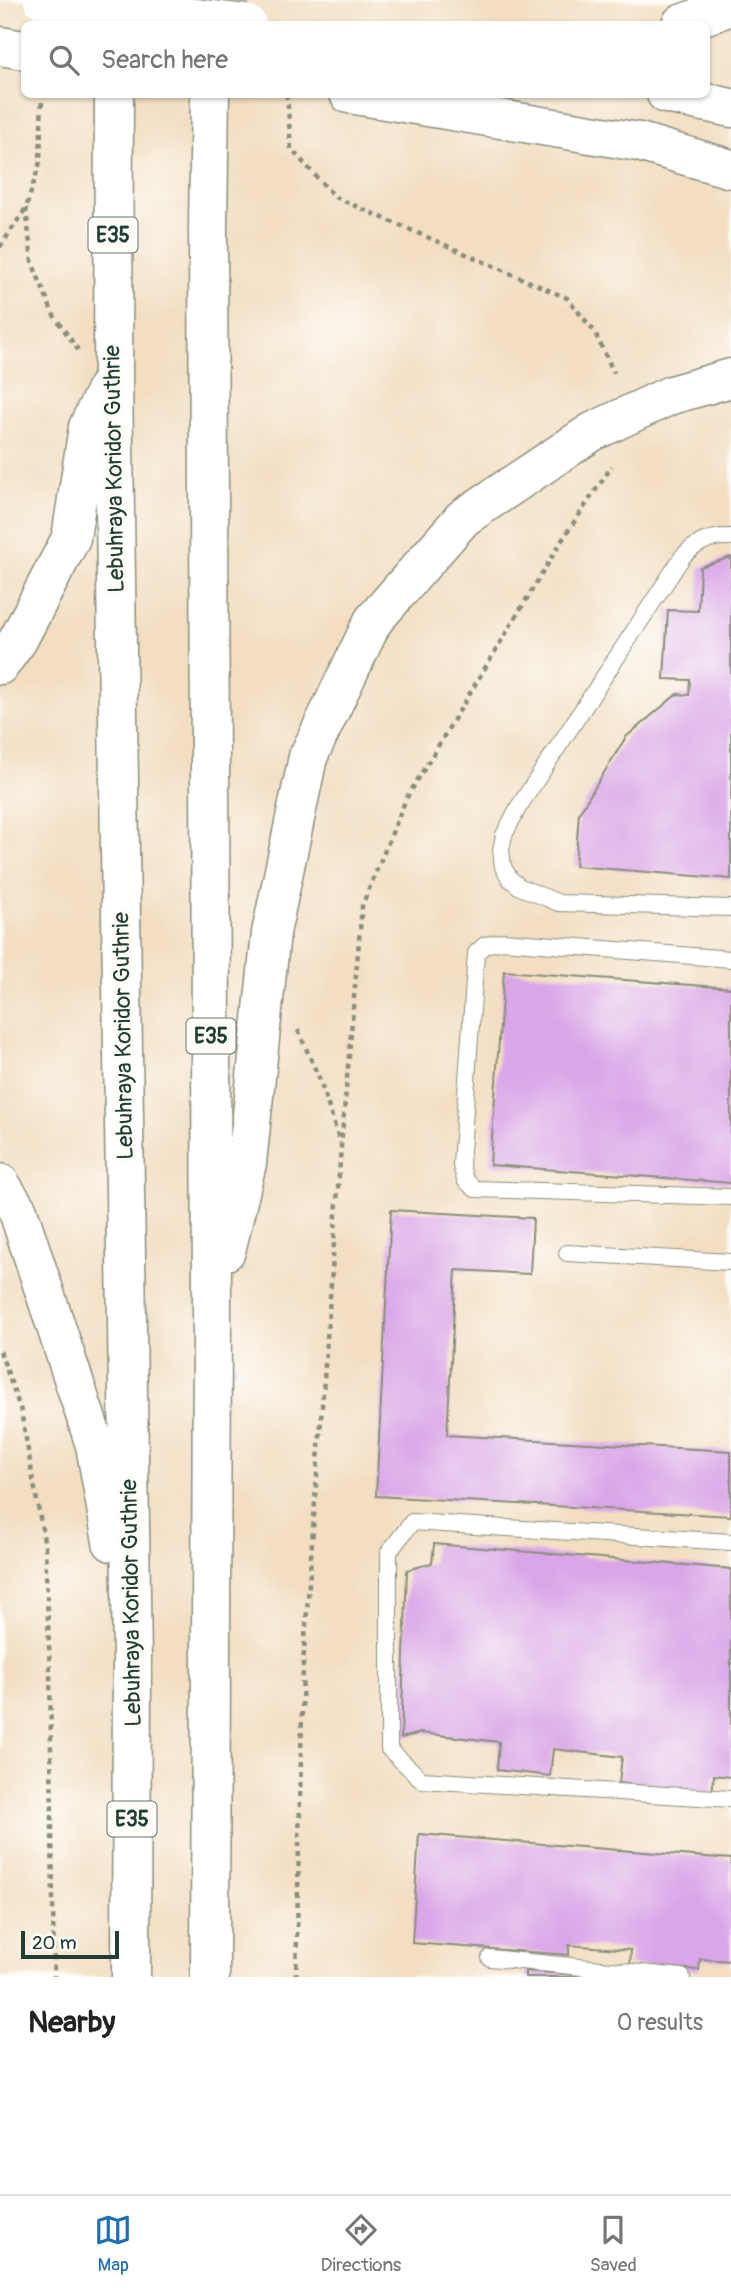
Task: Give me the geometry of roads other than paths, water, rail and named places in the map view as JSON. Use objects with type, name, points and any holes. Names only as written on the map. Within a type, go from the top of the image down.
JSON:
[{"type":"main road","points":[[43,0],[222,21]]},
{"type":"main road","points":[[114,0],[114,21]]},
{"type":"main road","points":[[212,0],[212,21]]},
{"type":"main road","points":[[689,21],[731,6]]},
{"type":"main road","points":[[0,46],[21,50]]},
{"type":"main road","name":"Lebuhraya Koridor Guthrie","points":[[114,98],[113,376],[132,1661],[131,1977]]},
{"type":"main road","name":"E35","points":[[210,98],[210,1977]]},
{"type":"main road","points":[[377,98],[639,142],[731,169]]},
{"type":"main road","points":[[685,98],[731,108]]},
{"type":"main road","points":[[0,666],[18,640],[71,538],[88,426],[113,376]]},
{"type":"main road","points":[[212,1311],[247,1163],[271,933],[308,757],[373,621],[463,518],[592,432],[671,395],[731,378]]},
{"type":"main road","points":[[0,1183],[18,1211],[95,1445],[132,1661]]},
{"type":"lane","points":[[731,537],[715,536],[696,544],[683,556],[518,808],[504,835],[501,850],[503,867],[510,879],[520,887],[559,903],[731,908]]},
{"type":"lane","points":[[731,959],[503,940],[485,945],[477,953],[461,1165],[465,1180],[475,1189],[731,1197]]},
{"type":"lane","points":[[566,1254],[731,1262]]},
{"type":"lane","points":[[731,1542],[412,1522],[389,1552],[389,1749],[422,1780],[731,1798]]},
{"type":"lane","points":[[490,1958],[682,1977]]}]
